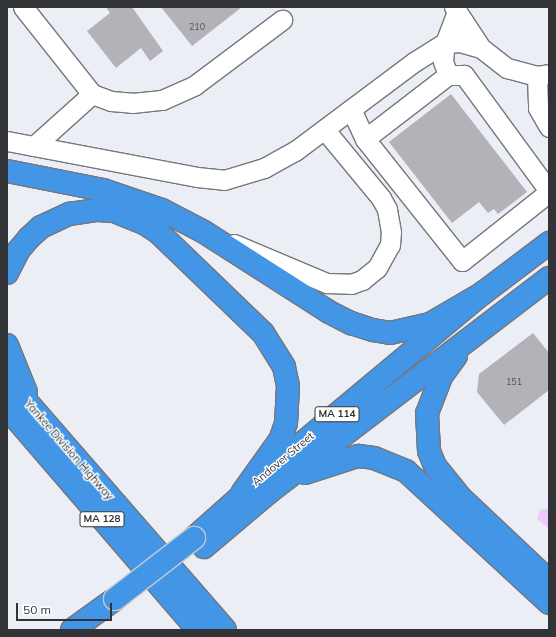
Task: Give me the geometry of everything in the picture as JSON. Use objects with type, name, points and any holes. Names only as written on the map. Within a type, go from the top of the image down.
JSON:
[{"type":"highway","points":[[7,171],[103,190],[144,202],[204,232],[329,312],[351,324],[373,330],[390,332],[430,324],[483,294]]},
{"type":"highway","points":[[7,273],[18,251],[29,238],[41,227],[69,214],[91,210],[114,212],[144,223],[158,232],[263,333],[284,367],[288,386],[286,423],[280,440],[242,493]]},
{"type":"highway","name":"Andover Street","points":[[198,544],[242,493],[483,294],[549,243]]},
{"type":"highway","name":"Andover Street","points":[[72,630],[120,604],[476,335],[549,278]]},
{"type":"highway","points":[[476,335],[454,357],[432,396],[427,420],[430,451],[447,484],[549,581]]},
{"type":"highway","points":[[7,345],[24,388],[70,451]]},
{"type":"highway","name":"Yankee Division Highway","points":[[7,379],[224,628]]},
{"type":"highway","name":"Yankee Division Highway","points":[[7,408],[198,630]]},
{"type":"highway","points":[[7,431],[103,520]]},
{"type":"highway","points":[[269,492],[295,478],[341,460],[358,456],[391,463],[406,471],[549,603]]},
{"type":"highway","name":"Andover Street","points":[[98,630],[120,604]]},
{"type":"lane","points":[[23,7],[92,94],[111,101],[132,103],[162,100],[195,85],[282,20]]},
{"type":"lane","points":[[448,74],[443,61],[445,43],[455,9]]},
{"type":"lane","points":[[455,9],[482,48],[507,68],[543,75],[538,108],[549,127]]},
{"type":"lane","points":[[7,141],[197,178],[224,180],[264,168],[295,151],[351,109],[445,43],[460,42],[482,48]]},
{"type":"lane","points":[[351,109],[365,139],[462,261],[549,191],[464,74],[448,74],[365,139]]},
{"type":"lane","points":[[34,146],[92,94]]},
{"type":"lane","points":[[204,232],[327,283],[351,284],[371,274],[385,258],[390,245],[391,232],[387,209],[381,198],[325,130]]},
{"type":"shaded area","points":[[549,508],[549,529],[537,519],[540,510]]},
{"type":"building","points":[[106,7],[132,7],[163,51],[150,61],[141,48],[116,68],[87,31],[110,13]]},
{"type":"building","points":[[161,7],[242,7],[192,46]]},
{"type":"building","points":[[451,94],[527,192],[498,214],[494,209],[488,213],[479,202],[452,223],[389,142]]},
{"type":"building","points":[[533,333],[549,353],[549,390],[504,425],[477,392],[479,374]]}]
